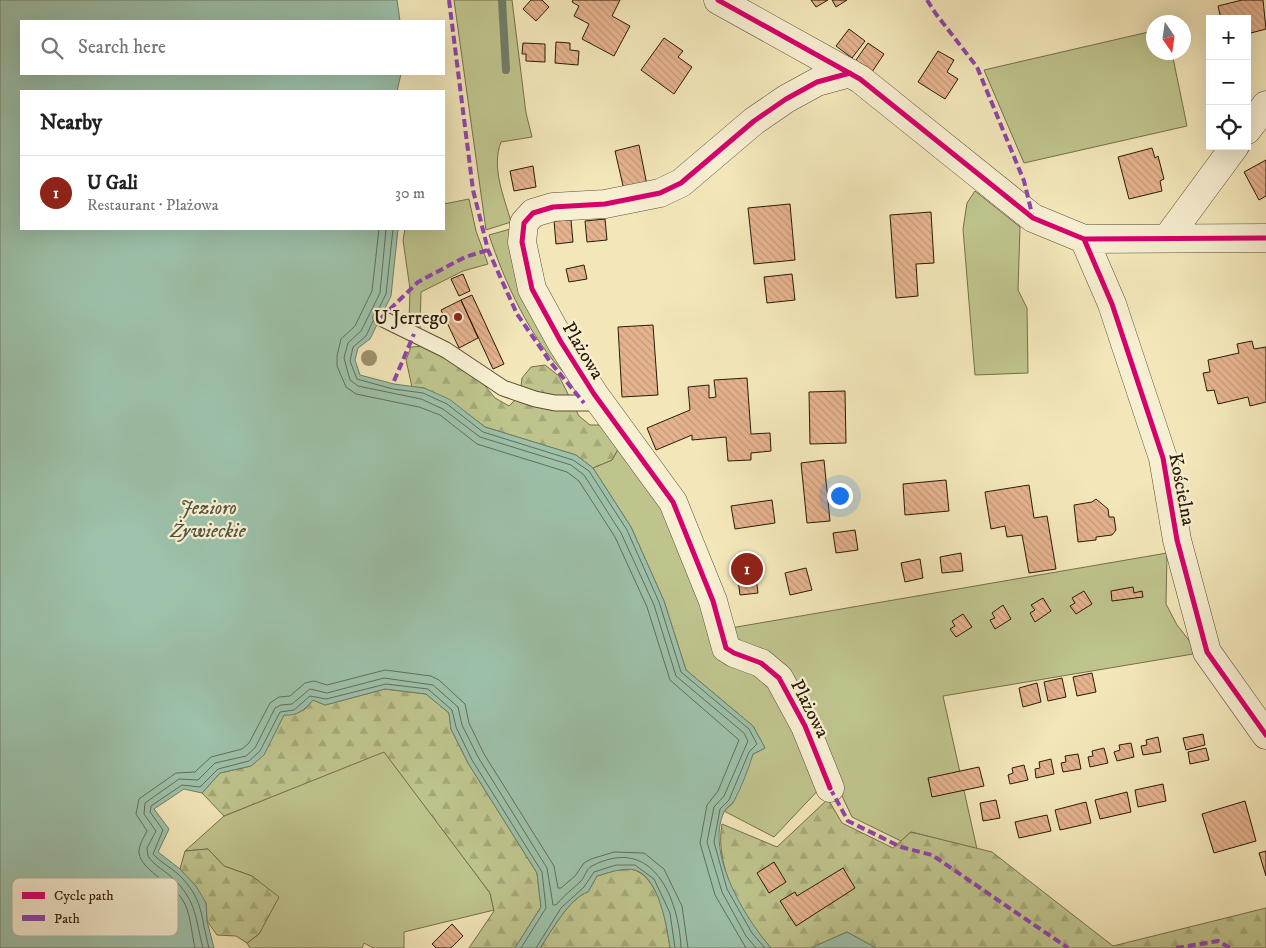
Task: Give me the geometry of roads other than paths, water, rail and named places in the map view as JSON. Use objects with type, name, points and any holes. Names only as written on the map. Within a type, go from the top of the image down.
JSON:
[{"type":"street","points":[[718,0],[778,31],[860,79],[1033,218],[1084,239],[1266,238]]},
{"type":"street","name":"Plażowa","points":[[830,788],[805,726],[780,678],[761,663],[726,648],[713,601],[673,502],[600,403],[561,342],[532,288],[522,242],[524,223],[533,213],[553,207],[605,204],[660,193],[681,183],[754,121],[786,99],[817,82],[850,73]]},
{"type":"street","points":[[1251,125],[1266,105]]},
{"type":"street","points":[[1168,238],[1232,150]]},
{"type":"street","name":"Kościelna","points":[[1084,239],[1112,304],[1163,458],[1177,540],[1207,652],[1266,735]]},
{"type":"lane","points":[[381,318],[446,350],[503,388],[535,399],[555,403],[600,403]]},
{"type":"water","name":"Jezioro Żywieckie","points":[[0,0],[397,0],[400,20],[20,20],[20,75],[401,75],[397,90],[20,90],[20,230],[398,230],[391,296],[370,339],[358,348],[355,360],[360,375],[394,384],[424,388],[449,399],[485,427],[576,455],[593,468],[631,527],[664,601],[686,670],[753,726],[765,748],[753,754],[745,778],[733,802],[724,812],[719,828],[724,865],[731,884],[750,920],[771,948],[670,948],[664,916],[656,892],[643,874],[635,870],[626,869],[597,876],[588,892],[581,895],[567,908],[540,948],[515,948],[541,907],[537,873],[468,763],[451,729],[449,713],[426,694],[385,689],[325,705],[313,700],[300,712],[284,715],[264,755],[251,766],[220,773],[202,793],[184,789],[154,809],[169,829],[158,852],[180,869],[196,886],[206,903],[207,921],[214,948],[0,948]]},
{"type":"water","points":[[847,932],[876,948],[811,948]]},
{"type":"waterway","points":[[502,0],[506,70]]},
{"type":"place","name":"U Jerrego","points":[[458,317]]},
{"type":"place","name":"U Gali","points":[[747,569]]}]
